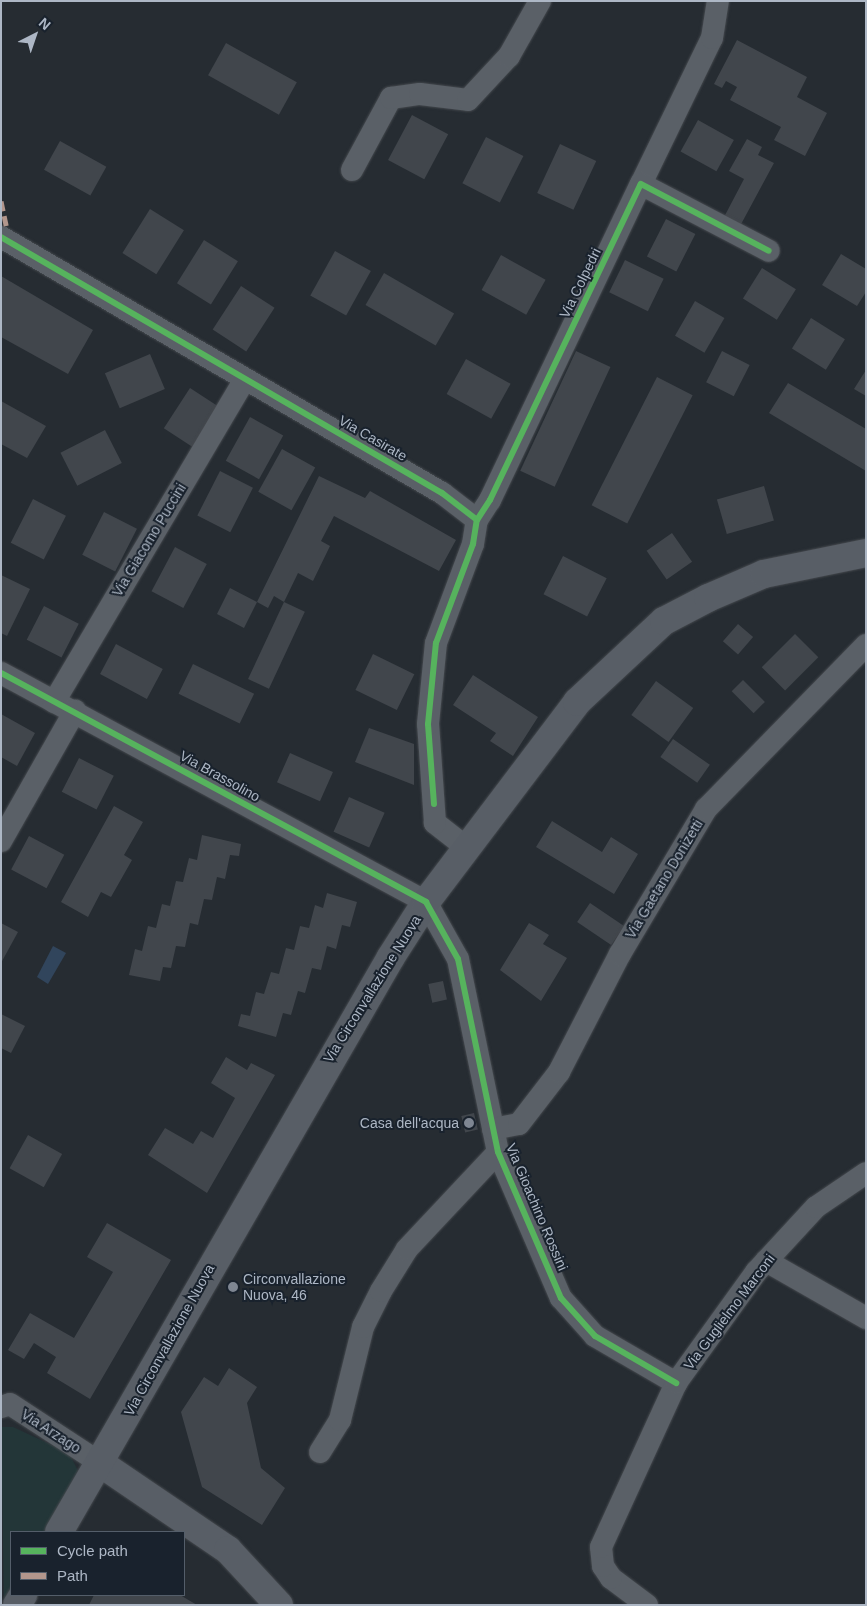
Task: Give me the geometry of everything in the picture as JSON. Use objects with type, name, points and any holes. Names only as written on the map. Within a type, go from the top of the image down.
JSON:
[{"type":"main road","name":"Via Circonvallazione Nuova","points":[[60,1531],[313,1086],[426,902],[576,702],[664,621],[764,574],[866,553]]},
{"type":"main road","points":[[100,1463],[228,1550],[276,1601]]},
{"type":"street","points":[[352,170],[391,98],[420,94],[468,100],[509,56],[540,1]]},
{"type":"street","name":"Via Colpedri","points":[[477,520],[490,500],[640,184],[712,38],[718,1]]},
{"type":"street","points":[[640,184],[769,251]]},
{"type":"street","name":"Via Casirate","points":[[1,237],[442,493],[477,520]]},
{"type":"street","name":"Via Giacomo Puccini","points":[[54,702],[245,379]]},
{"type":"street","points":[[467,848],[435,823],[428,724],[436,643],[473,544],[477,520]]},
{"type":"street","name":"Via Gaetano Donizetti","points":[[493,1129],[519,1124],[559,1072],[620,954],[706,808],[866,645]]},
{"type":"street","name":"Via Brassolino","points":[[1,673],[54,702],[75,710],[426,902]]},
{"type":"street","points":[[1,841],[75,710]]},
{"type":"street","name":"Via Gioachino Rossini","points":[[426,902],[458,959],[498,1152],[561,1298],[595,1336],[676,1383]]},
{"type":"street","points":[[320,1452],[340,1420],[364,1328],[381,1291],[408,1249],[498,1152]]},
{"type":"street","name":"Via Guglielmo Marconi","points":[[647,1605],[611,1578],[603,1566],[601,1547],[676,1383],[766,1261],[816,1207],[866,1173]]},
{"type":"street","points":[[766,1261],[866,1318]]},
{"type":"street","name":"Via Arzago","points":[[4,1403],[100,1463]]},
{"type":"shaded area","points":[[1,1427],[13,1427],[69,1453],[78,1471],[48,1531],[10,1531],[10,1594],[4,1605]]},
{"type":"water","points":[[53,946],[66,953],[48,984],[37,977]]},
{"type":"building","points":[[737,40],[807,77],[797,97],[827,113],[805,156],[774,140],[781,127],[730,100],[737,87],[726,81],[722,88],[714,84]]},
{"type":"building","points":[[226,43],[297,82],[279,115],[208,75]]},
{"type":"building","points":[[412,115],[448,134],[424,179],[388,160]]},
{"type":"building","points":[[698,120],[734,140],[716,171],[681,151]]},
{"type":"building","points":[[486,137],[523,156],[500,202],[462,183]]},
{"type":"building","points":[[747,139],[762,147],[758,155],[774,163],[739,228],[723,219],[744,179],[729,171]]},
{"type":"building","points":[[60,141],[106,167],[90,196],[44,170]]},
{"type":"building","points":[[560,144],[596,161],[573,210],[537,193]]},
{"type":"building","points":[[150,209],[184,230],[156,274],[122,253]]},
{"type":"building","points":[[666,219],[695,234],[676,271],[647,256]]},
{"type":"building","points":[[204,240],[238,261],[211,304],[177,283]]},
{"type":"building","points":[[335,251],[371,271],[346,315],[310,296]]},
{"type":"building","points":[[841,254],[866,269],[866,292],[857,306],[822,285]]},
{"type":"building","points":[[501,255],[546,280],[526,315],[482,290]]},
{"type":"building","points":[[625,260],[664,279],[648,311],[609,292]]},
{"type":"building","points":[[762,268],[796,289],[777,320],[743,299]]},
{"type":"building","points":[[384,273],[454,314],[436,346],[366,305]]},
{"type":"building","points":[[1,276],[93,330],[68,374],[1,337]]},
{"type":"building","points":[[241,286],[275,308],[246,351],[213,330]]},
{"type":"building","points":[[695,301],[724,318],[704,353],[675,336]]},
{"type":"building","points":[[811,318],[845,339],[826,370],[792,349]]},
{"type":"building","points":[[576,351],[610,367],[555,487],[520,471]]},
{"type":"building","points":[[722,351],[750,365],[734,396],[706,382]]},
{"type":"building","points":[[150,354],[165,389],[120,408],[105,373]]},
{"type":"building","points":[[466,359],[511,384],[491,419],[447,394]]},
{"type":"building","points":[[866,370],[866,396],[854,389]]},
{"type":"building","points":[[657,377],[693,395],[627,523],[592,505]]},
{"type":"building","points":[[788,383],[866,429],[866,471],[769,413]]},
{"type":"building","points":[[190,388],[221,408],[195,448],[164,428]]},
{"type":"building","points":[[1,401],[46,426],[27,458],[1,444]]},
{"type":"building","points":[[250,417],[283,435],[259,479],[226,461]]},
{"type":"building","points":[[105,430],[122,463],[77,486],[60,453]]},
{"type":"building","points":[[282,449],[315,467],[291,510],[258,492]]},
{"type":"building","points":[[220,471],[253,488],[230,532],[197,516]]},
{"type":"building","points":[[319,476],[365,498],[370,491],[456,540],[439,571],[334,516],[321,541],[330,546],[313,581],[298,573],[284,602],[274,596],[268,608],[257,602]]},
{"type":"building","points":[[764,486],[774,521],[727,534],[717,500]]},
{"type":"building","points":[[33,499],[66,516],[44,559],[11,543]]},
{"type":"building","points":[[104,512],[137,529],[115,572],[82,555]]},
{"type":"building","points":[[672,533],[692,562],[667,579],[647,551]]},
{"type":"building","points":[[175,547],[207,564],[183,608],[152,591]]},
{"type":"building","points":[[563,556],[607,578],[587,617],[543,594]]},
{"type":"building","points":[[1,575],[30,589],[7,636],[1,633]]},
{"type":"building","points":[[230,588],[257,602],[244,628],[217,614]]},
{"type":"building","points":[[284,602],[305,612],[269,689],[248,679]]},
{"type":"building","points":[[44,606],[79,624],[61,658],[27,640]]},
{"type":"building","points":[[738,624],[753,637],[738,654],[723,641]]},
{"type":"building","points":[[795,634],[818,657],[785,691],[762,667]]},
{"type":"building","points":[[116,644],[163,669],[147,699],[100,674]]},
{"type":"building","points":[[373,654],[414,674],[397,710],[355,690]]},
{"type":"building","points":[[193,664],[254,694],[240,723],[179,694]]},
{"type":"building","points":[[473,675],[538,717],[513,756],[490,741],[496,733],[453,705]]},
{"type":"building","points":[[743,680],[765,702],[754,713],[732,691]]},
{"type":"building","points":[[656,681],[693,708],[669,742],[631,715]]},
{"type":"building","points":[[1,714],[35,733],[17,766],[1,757]]},
{"type":"building","points":[[369,728],[414,744],[414,785],[355,762]]},
{"type":"building","points":[[673,739],[710,765],[697,783],[660,757]]},
{"type":"building","points":[[290,753],[333,772],[320,801],[277,782]]},
{"type":"building","points":[[79,758],[114,776],[96,810],[62,792]]},
{"type":"building","points":[[349,797],[385,813],[369,848],[334,832]]},
{"type":"building","points":[[114,806],[143,822],[124,855],[132,860],[111,897],[101,892],[88,917],[61,902]]},
{"type":"building","points":[[552,821],[602,852],[611,837],[638,854],[614,894],[536,847]]},
{"type":"building","points":[[202,835],[241,844],[239,856],[230,855],[225,879],[217,877],[212,900],[204,899],[198,925],[190,923],[185,947],[176,946],[171,968],[163,967],[160,981],[129,975],[135,949],[142,951],[148,926],[156,928],[162,904],[170,906],[176,881],[183,882],[189,858],[197,860]]},
{"type":"building","points":[[29,836],[64,855],[46,888],[11,870]]},
{"type":"building","points":[[327,893],[357,902],[350,927],[342,925],[336,949],[327,946],[321,970],[312,968],[305,993],[298,991],[291,1015],[283,1013],[276,1037],[238,1026],[241,1014],[250,1016],[256,992],[264,994],[271,972],[279,974],[286,948],[294,950],[300,926],[309,928],[315,905],[323,908]]},
{"type":"building","points":[[590,903],[624,926],[611,945],[577,922]]},
{"type":"building","points":[[1,923],[18,932],[1,963]]},
{"type":"building","points":[[529,923],[549,935],[543,944],[567,958],[541,1001],[500,970]]},
{"type":"building","points":[[443,981],[447,1000],[432,1003],[428,984]]},
{"type":"building","points":[[1,1014],[25,1026],[11,1053],[1,1048]]},
{"type":"building","points":[[226,1057],[247,1070],[251,1063],[275,1075],[207,1193],[148,1155],[165,1128],[193,1144],[201,1131],[213,1138],[235,1098],[211,1083]]},
{"type":"building","name":"Casa dell'acqua","points":[[474,1113],[478,1130],[465,1132],[461,1116]]},
{"type":"building","points":[[28,1135],[62,1154],[44,1187],[10,1168]]},
{"type":"building","points":[[107,1223],[171,1260],[90,1399],[47,1373],[56,1357],[34,1343],[24,1359],[8,1350],[30,1313],[74,1338],[113,1272],[87,1257]]},
{"type":"building","points":[[229,1368],[257,1387],[247,1403],[261,1468],[285,1488],[262,1525],[202,1487],[181,1412],[204,1377],[218,1386]]},
{"type":"building","points":[[94,1596],[182,1596],[197,1605],[89,1605]]},
{"type":"marked path","points":[[1,201],[6,225]]},
{"type":"cycle path","points":[[434,804],[428,724],[436,643],[473,544],[477,520],[490,500],[641,184],[769,251]]},
{"type":"cycle path","points":[[1,237],[442,493],[477,520]]},
{"type":"cycle path","points":[[1,673],[426,902],[458,959],[498,1152],[561,1298],[595,1336],[676,1383]]},
{"type":"place","name":"Casa dell'acqua","points":[[469,1123]]},
{"type":"place","name":"Circonvallazione Nuova, 46","points":[[233,1287]]}]
